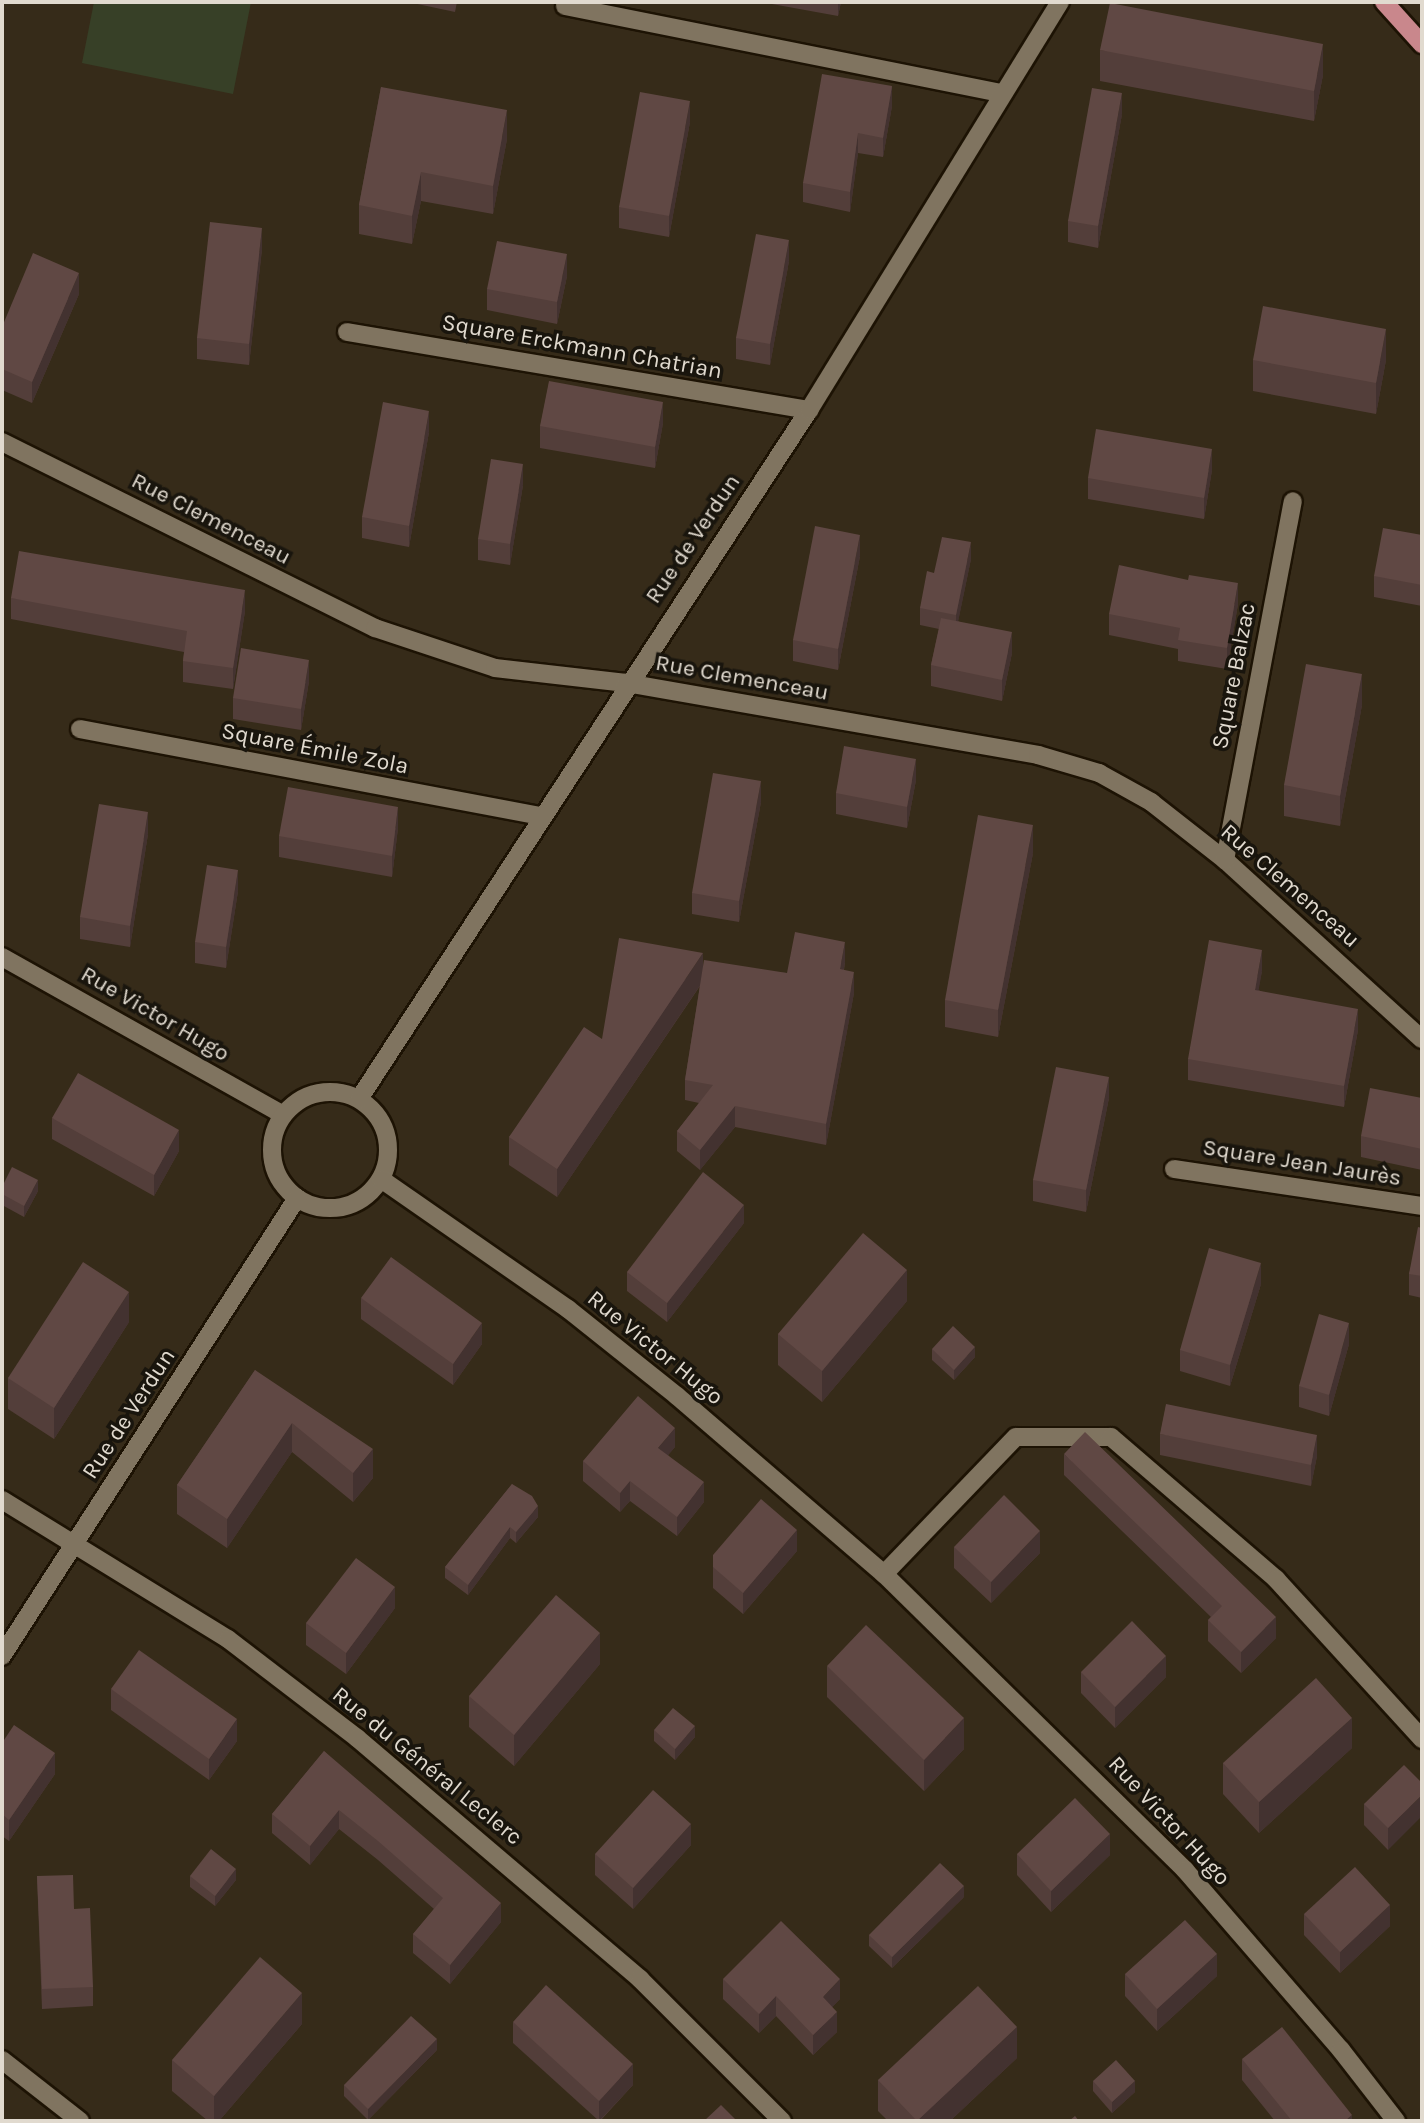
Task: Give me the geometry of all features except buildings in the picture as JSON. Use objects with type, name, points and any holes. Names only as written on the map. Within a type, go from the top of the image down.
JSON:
[{"type":"main road","points":[[1384,2],[1422,44]]},
{"type":"street","name":"Rue de Verdun","points":[[359,1099],[626,683],[809,410],[1060,2]]},
{"type":"street","points":[[565,6],[1002,93]]},
{"type":"street","name":"Square Erckmann Chatrian","points":[[347,332],[809,410]]},
{"type":"street","name":"Rue Clemenceau","points":[[2,442],[375,628],[495,667],[626,683],[1038,755],[1099,773],[1151,802],[1224,860],[1422,1039]]},
{"type":"street","name":"Square Balzac","points":[[1224,860],[1293,501]]},
{"type":"street","name":"Square Émile Zola","points":[[80,729],[541,816]]},
{"type":"street","name":"Rue Victor Hugo","points":[[2,957],[283,1115]]},
{"type":"street","points":[[343,1093],[359,1099],[384,1125],[388,1143],[381,1179],[369,1194],[344,1207],[314,1207],[285,1188],[272,1160],[271,1144],[283,1115],[309,1095],[343,1093]]},
{"type":"street","name":"Square Jean Jaurès","points":[[1174,1169],[1422,1206]]},
{"type":"street","name":"Rue Victor Hugo","points":[[381,1179],[568,1309],[677,1396],[884,1574],[1185,1870],[1341,2050],[1396,2121]]},
{"type":"street","name":"Rue de Verdun","points":[[2,1656],[297,1198]]},
{"type":"street","points":[[884,1574],[1016,1437],[1111,1437],[1276,1579],[1422,1739]]},
{"type":"street","name":"Rue du Général Leclerc","points":[[2,1500],[76,1542],[228,1639],[358,1738],[630,1971],[782,2121]]},
{"type":"street","points":[[2,2060],[80,2121]]},
{"type":"green space","points":[[94,2],[251,2],[233,94],[82,63]]}]
